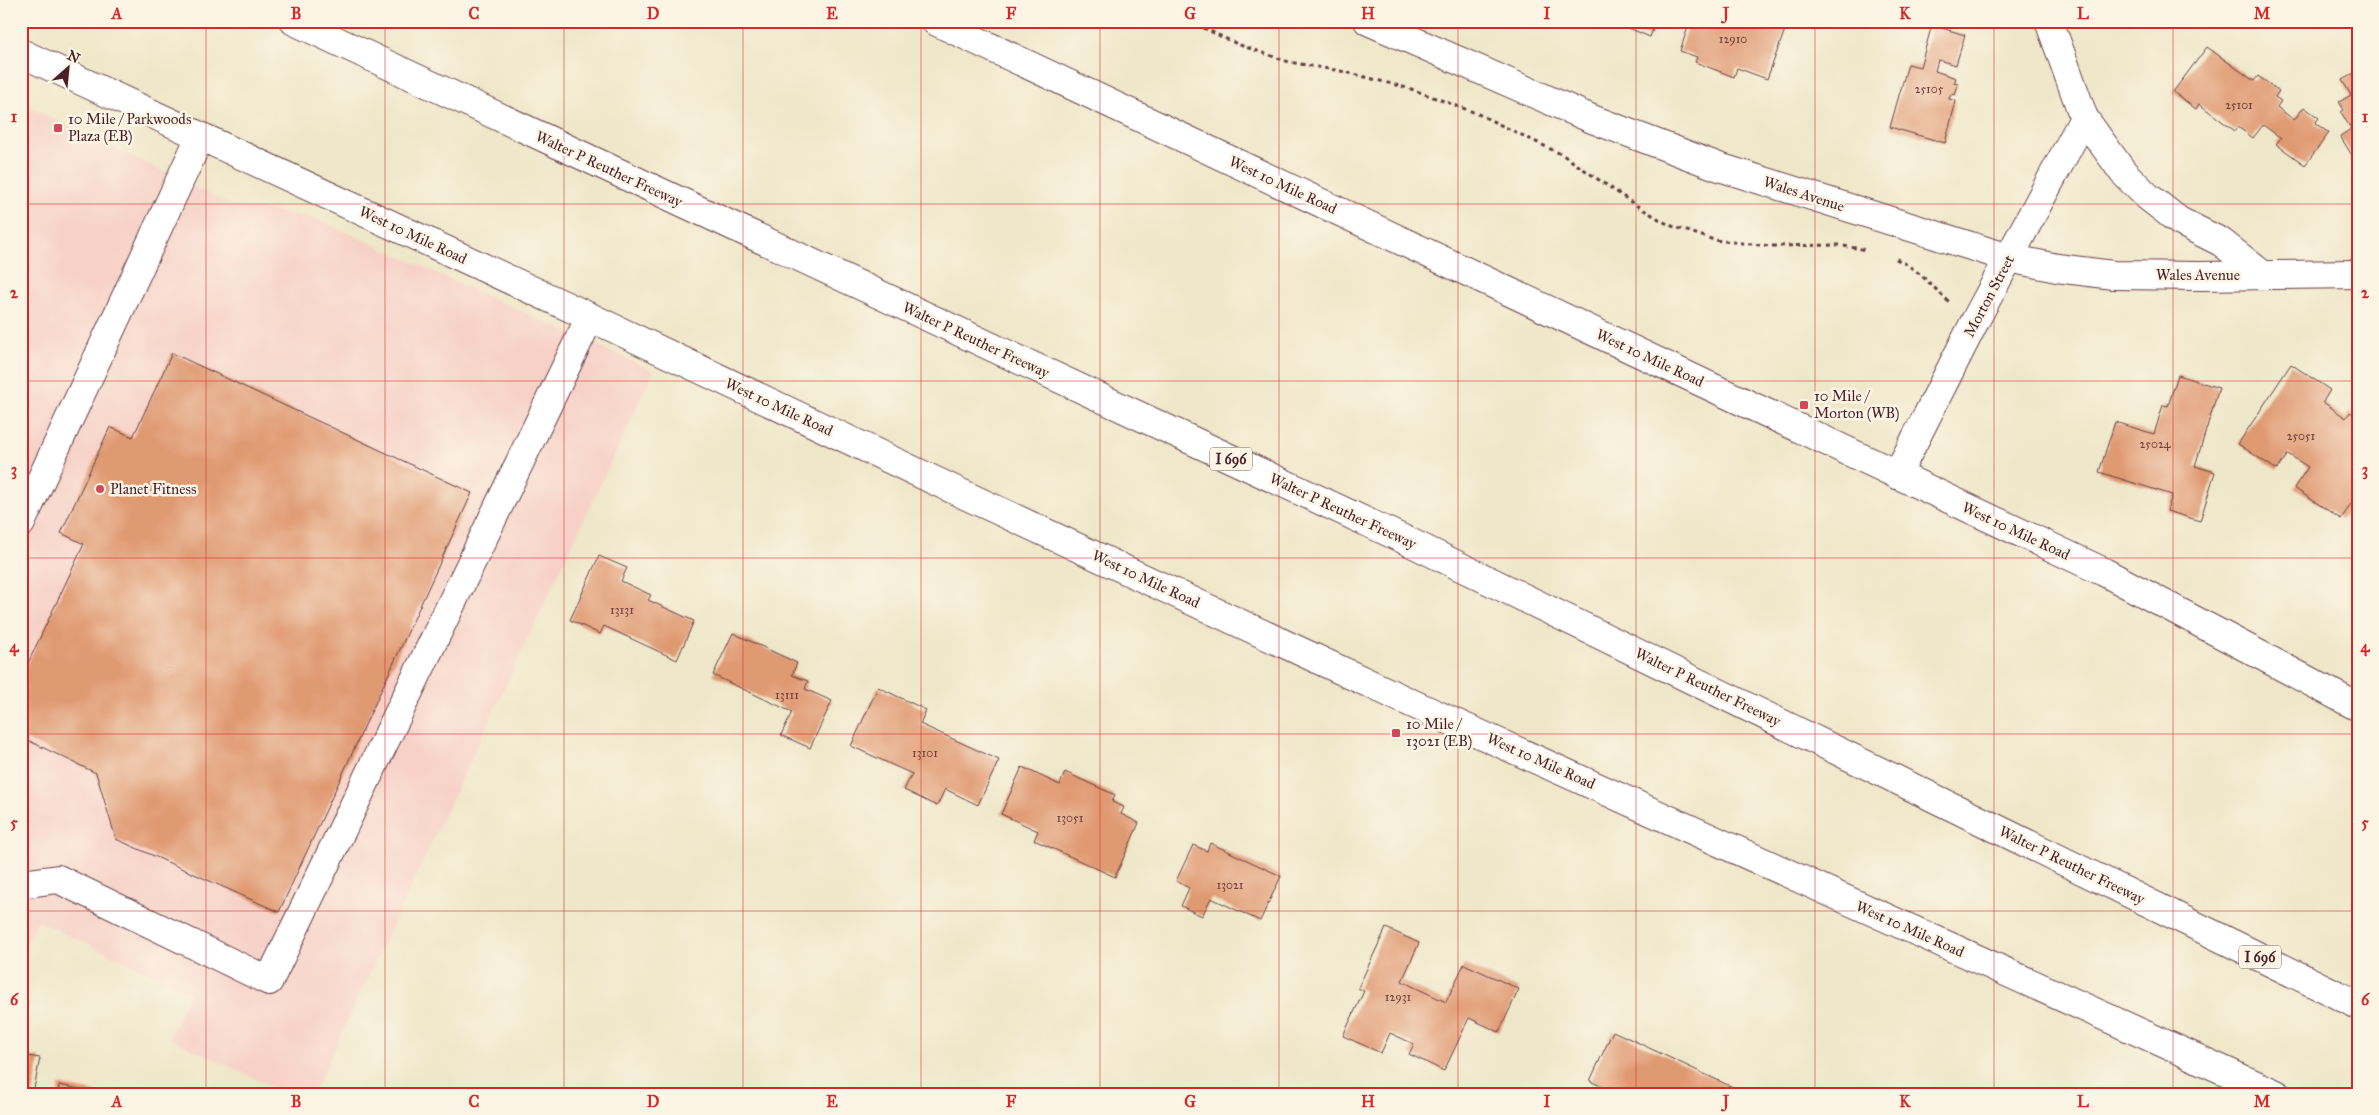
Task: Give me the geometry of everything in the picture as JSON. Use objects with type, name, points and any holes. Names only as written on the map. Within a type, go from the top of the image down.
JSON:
[{"type":"main road","name":"Walter P Reuther Freeway","points":[[294,21],[1418,546],[2358,1005]]},
{"type":"main road","name":"West 10 Mile Road","points":[[935,21],[2104,572],[2358,707]]},
{"type":"main road","name":"Wales Avenue","points":[[1368,21],[1592,119],[1719,167],[2009,258],[2057,268],[2112,274],[2358,274]]},
{"type":"main road","points":[[2048,21],[2084,118],[2123,172],[2147,196],[2179,221],[2221,242],[2262,275]]},
{"type":"main road","name":"West 10 Mile Road","points":[[21,53],[590,317],[967,496],[1409,702],[2276,1094]]},
{"type":"main road","name":"Morton Street","points":[[1898,475],[2009,258],[2084,118]]},
{"type":"main road","points":[[21,523],[200,137]]},
{"type":"main road","points":[[21,884],[58,879],[269,981],[590,317]]},
{"type":"path","points":[[1189,21],[1237,44],[1289,62],[1346,72],[1411,89],[1476,113],[1563,155],[1634,204],[1669,224],[1714,240],[1770,246],[1838,245],[1876,251]]},
{"type":"path","points":[[1894,258],[1910,268],[1954,307]]},
{"type":"shaded area","points":[[21,103],[230,204],[317,219],[654,371],[313,1094],[287,1094],[169,1038],[190,992],[38,921],[21,952]]},
{"type":"building","points":[[1612,21],[1656,21],[1650,37]]},
{"type":"building","points":[[1690,21],[1771,21],[1786,27],[1767,79],[1737,68],[1734,77],[1695,62],[1697,57],[1680,51]]},
{"type":"building","points":[[1932,25],[1965,35],[1956,65],[1938,60],[1935,71],[1956,78],[1954,83],[1958,84],[1955,95],[1951,94],[1949,99],[1956,101],[1945,143],[1890,127],[1908,64],[1920,67]]},
{"type":"building","points":[[2207,47],[2254,81],[2258,76],[2279,91],[2275,97],[2281,101],[2277,107],[2294,120],[2304,107],[2319,118],[2315,123],[2329,133],[2305,165],[2276,144],[2281,138],[2263,125],[2253,138],[2238,127],[2235,131],[2199,104],[2196,109],[2173,92]]},
{"type":"building","points":[[2358,71],[2358,165],[2340,136],[2351,129],[2341,112],[2344,110],[2339,102],[2351,95],[2342,80]]},
{"type":"building","points":[[172,353],[472,493],[279,912],[116,839],[96,773],[21,737],[21,678],[84,544],[61,533],[110,427],[133,437]]},
{"type":"building","points":[[2291,364],[2330,390],[2323,402],[2346,418],[2350,412],[2358,417],[2358,500],[2355,498],[2341,519],[2294,488],[2308,467],[2288,454],[2277,470],[2238,444]]},
{"type":"building","points":[[2178,375],[2219,388],[2195,466],[2215,472],[2200,521],[2167,511],[2172,495],[2099,472],[2115,422],[2154,434],[2163,405],[2168,406]]},
{"type":"building","points":[[599,556],[627,568],[621,581],[651,595],[648,600],[694,621],[677,660],[604,626],[600,634],[570,620]]},
{"type":"building","points":[[733,633],[797,663],[792,675],[808,681],[805,689],[832,701],[810,748],[781,735],[792,712],[713,675]]},
{"type":"building","points":[[878,687],[926,710],[920,724],[999,760],[978,805],[945,789],[937,806],[904,790],[912,774],[851,746]]},
{"type":"building","points":[[1022,767],[1060,785],[1065,772],[1115,795],[1112,802],[1124,807],[1121,814],[1139,823],[1115,877],[1034,840],[1038,831],[1001,814]]},
{"type":"building","points":[[1210,843],[1281,876],[1260,921],[1211,898],[1202,916],[1181,906],[1189,888],[1176,881],[1193,845],[1207,851]]},
{"type":"building","points":[[1386,928],[1419,943],[1402,981],[1446,1002],[1464,964],[1519,989],[1499,1032],[1469,1018],[1444,1071],[1409,1054],[1414,1044],[1390,1033],[1381,1053],[1343,1036],[1364,991],[1358,988]]},
{"type":"building","points":[[1613,1031],[1747,1094],[1617,1094],[1590,1081]]},
{"type":"building","points":[[21,1055],[40,1058],[33,1094],[21,1094]]},
{"type":"building","points":[[59,1085],[96,1092],[96,1094],[58,1094]]},
{"type":"place","name":"10 Mile / Parkwoods Plaza (EB)","points":[[58,128]]},
{"type":"place","name":"10 Mile / Morton (WB)","points":[[1804,405]]},
{"type":"place","name":"Planet Fitness","points":[[100,489]]},
{"type":"place","name":"10 Mile / 13021 (EB)","points":[[1396,733]]}]
